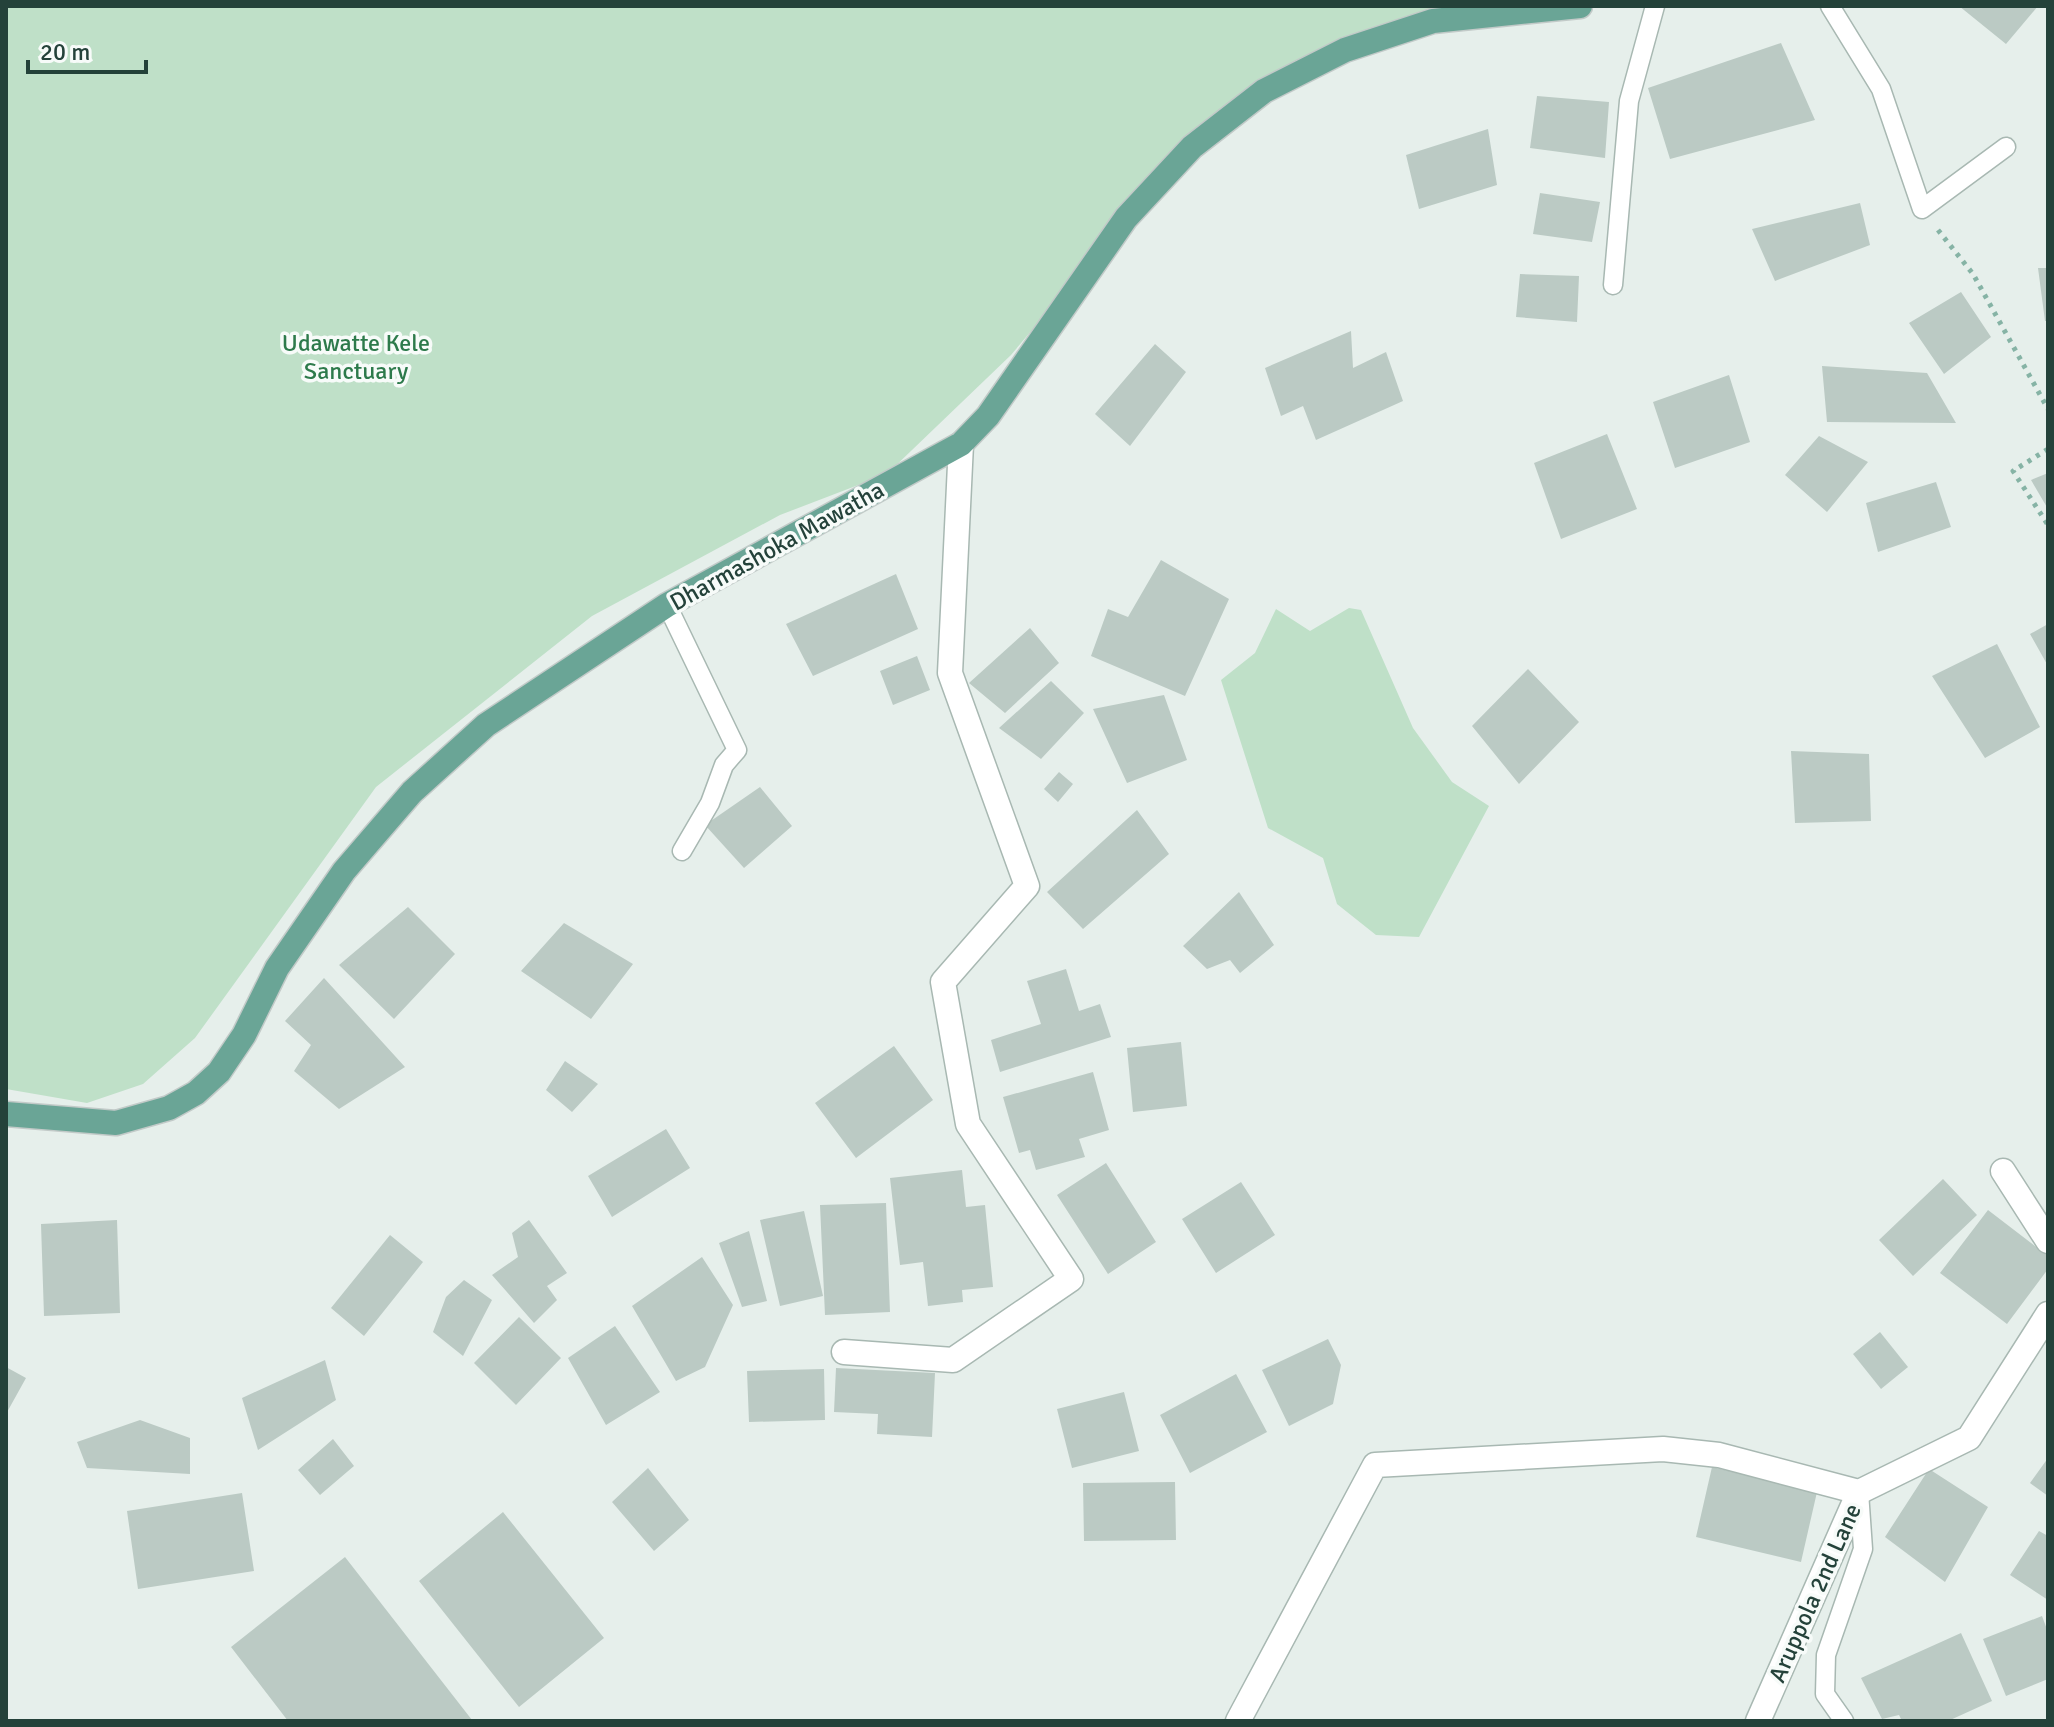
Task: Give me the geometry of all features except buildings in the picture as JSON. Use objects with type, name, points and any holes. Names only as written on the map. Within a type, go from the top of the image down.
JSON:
[{"type":"main road","name":"Dharmashoka Mawatha","points":[[6,1114],[116,1123],[169,1108],[196,1093],[219,1072],[244,1035],[277,968],[344,871],[412,792],[486,725],[667,605],[961,444],[988,416],[1126,218],[1192,147],[1264,91],[1345,50],[1433,21],[1580,6]]},
{"type":"street","points":[[844,1352],[953,1360],[1071,1279],[968,1124],[943,982],[1027,886],[950,673],[961,444]]},
{"type":"street","points":[[2003,1171],[2048,1241]]},
{"type":"street","name":"Aruppola 2nd Lane","points":[[1758,1721],[1859,1492],[1969,1438],[2048,1314]]},
{"type":"street","points":[[1238,1721],[1375,1465],[1663,1449],[1719,1455],[1859,1492]]},
{"type":"lane","points":[[1613,285],[1629,101],[1655,6]]},
{"type":"lane","points":[[1830,6],[1881,89],[1922,209],[2006,147]]},
{"type":"lane","points":[[667,605],[737,750],[724,765],[710,803],[682,851]]},
{"type":"lane","points":[[1844,1721],[1825,1694],[1826,1655],[1863,1549],[1859,1492]]},
{"type":"path","points":[[1922,209],[1973,274],[2048,409]]},
{"type":"path","points":[[2048,449],[2013,471],[2048,525]]},
{"type":"green space","name":"Udawatte Kele Sanctuary","points":[[6,6],[1580,6],[1433,21],[1264,91],[1126,218],[1011,355],[887,474],[780,515],[592,616],[376,787],[195,1038],[143,1084],[87,1103],[6,1089]]},
{"type":"green space","points":[[1349,608],[1361,610],[1413,728],[1452,782],[1489,806],[1419,937],[1376,935],[1337,904],[1323,858],[1268,828],[1221,680],[1255,653],[1276,609],[1310,631]]}]
